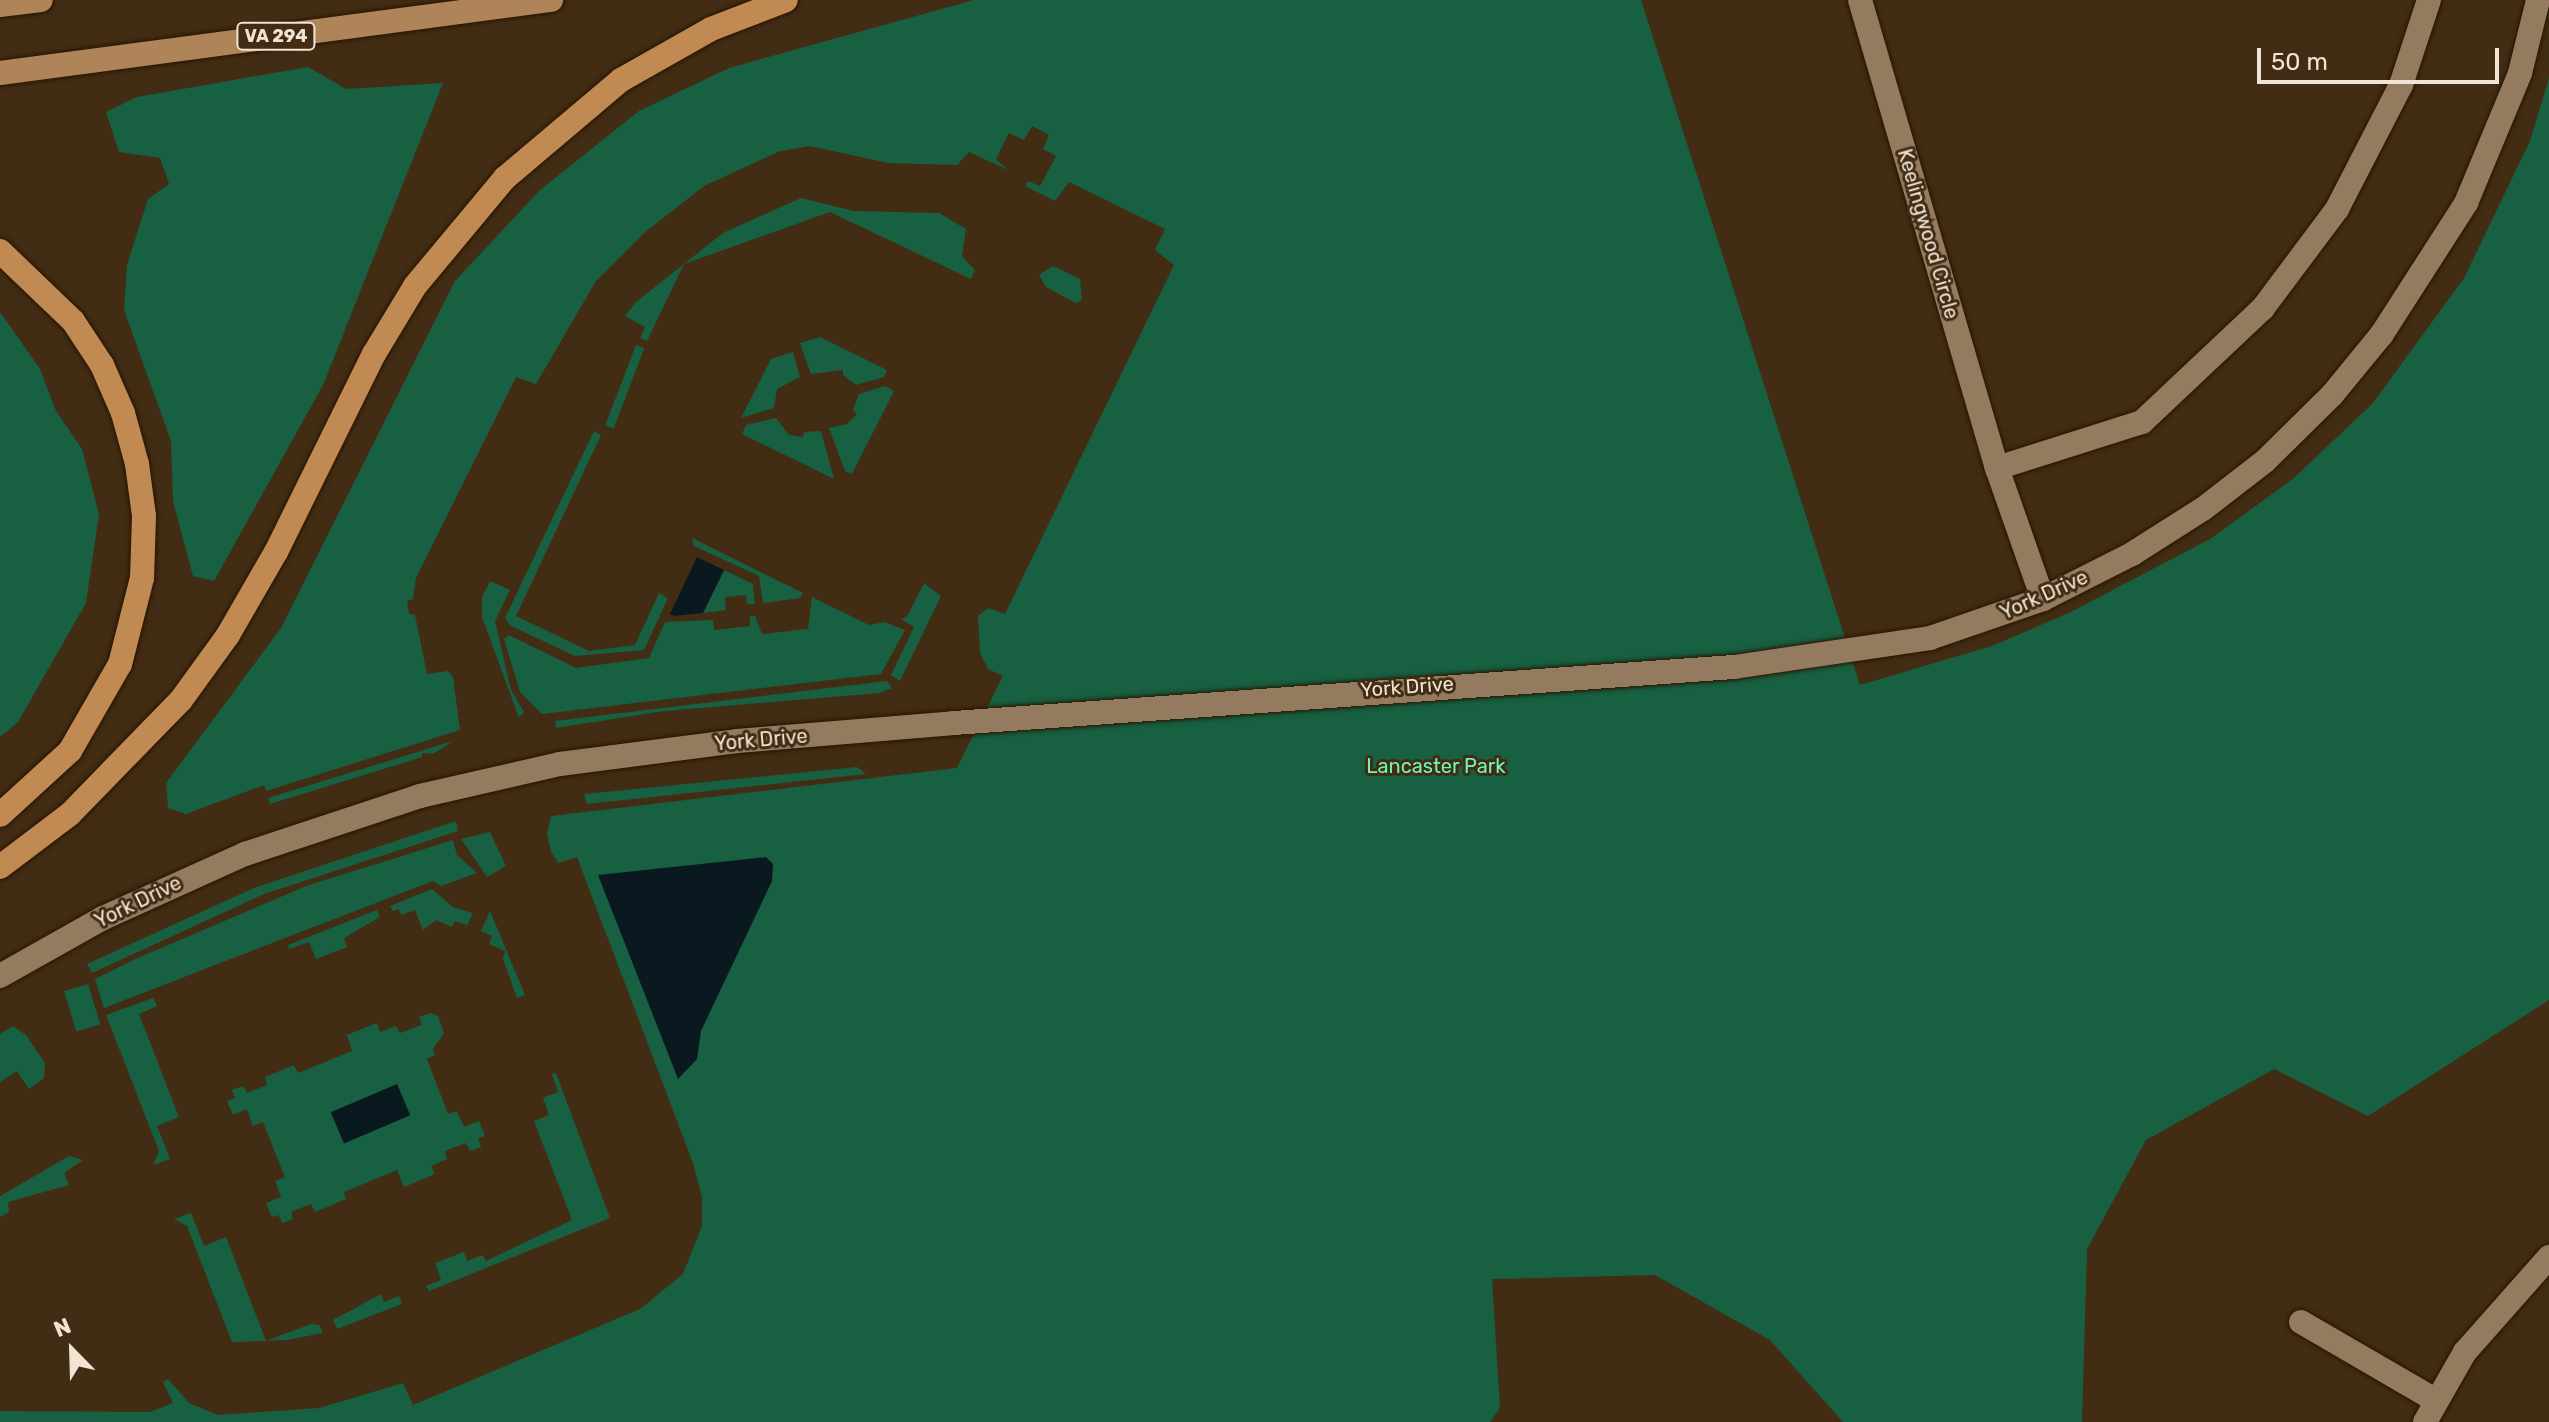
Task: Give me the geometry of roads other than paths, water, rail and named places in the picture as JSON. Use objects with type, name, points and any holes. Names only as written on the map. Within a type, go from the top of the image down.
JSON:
[{"type":"highway","points":[[0,867],[70,814],[181,700],[228,635],[276,552],[390,327],[453,236],[495,189],[621,80],[711,29],[786,0]]},
{"type":"highway","points":[[0,251],[73,321],[102,365],[137,464],[144,516],[142,578],[120,664],[70,751],[0,815]]},
{"type":"main road","points":[[0,5],[41,0]]},
{"type":"main road","name":"VA 294","points":[[0,73],[551,0]]},
{"type":"street","name":"Keelingwood Circle","points":[[1860,0],[1997,468],[2043,599]]},
{"type":"street","points":[[1997,468],[2142,422],[2263,308],[2337,209],[2401,85],[2429,0]]},
{"type":"street","name":"York Drive","points":[[0,976],[116,911],[245,854],[420,796],[560,764],[752,740],[1792,661],[1930,638],[2043,599],[2132,554],[2228,490],[2332,395],[2382,334],[2466,203],[2509,102],[2538,0]]},
{"type":"street","points":[[2301,1322],[2430,1411],[2491,1319],[2549,1257]]},
{"type":"park label","name":"Lancaster Park","points":[[1436,766]]}]
